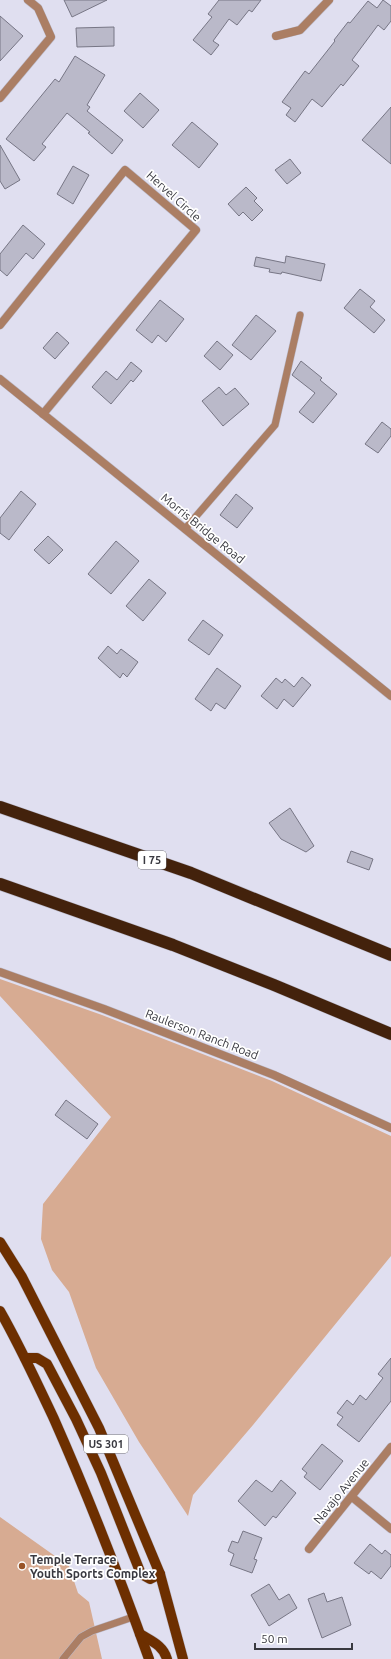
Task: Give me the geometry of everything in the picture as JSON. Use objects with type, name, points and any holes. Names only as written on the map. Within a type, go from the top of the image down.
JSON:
[{"type":"highway","name":"I 75","points":[[0,807],[191,873],[391,955]]},
{"type":"highway","points":[[0,884],[50,900],[173,945],[391,1034]]},
{"type":"main road","name":"US 301","points":[[0,1242],[22,1277],[99,1428],[160,1574],[183,1659]]},
{"type":"main road","name":"US 301","points":[[0,1311],[24,1358],[72,1461],[106,1544],[149,1659]]},
{"type":"main road","points":[[24,1358],[38,1358],[47,1364],[101,1473],[141,1574],[150,1579],[160,1574]]},
{"type":"main road","points":[[140,1634],[161,1646],[165,1651],[167,1659]]},
{"type":"street","points":[[0,98],[52,37],[38,8],[28,0]]},
{"type":"street","points":[[276,36],[300,30],[329,0]]},
{"type":"street","name":"Hervel Circle","points":[[0,325],[125,170],[196,230],[43,414]]},
{"type":"street","name":"Morris Bridge Road","points":[[0,379],[391,696]]},
{"type":"street","name":"Raulerson Ranch Road","points":[[0,972],[104,1009],[274,1075],[391,1128]]},
{"type":"street","name":"Navajo Avenue","points":[[309,1549],[391,1447]]},
{"type":"street","points":[[352,1497],[391,1529]]},
{"type":"lane","points":[[185,529],[274,424],[300,315]]},
{"type":"lane","points":[[63,1659],[81,1637],[92,1631],[133,1617]]},
{"type":"shaded area","points":[[0,979],[102,1015],[272,1081],[391,1136],[391,1256],[253,1425],[193,1495],[188,1516],[139,1442],[96,1368],[69,1292],[52,1270],[41,1239],[43,1204],[111,1117],[0,996]]},
{"type":"shaded area","name":"Temple Terrace Youth Sports Complex","points":[[0,1517],[69,1566],[78,1593],[89,1602],[102,1659],[0,1659]]},
{"type":"building","points":[[64,0],[107,0],[72,17]]},
{"type":"building","points":[[219,0],[261,0],[252,12],[249,10],[237,25],[229,19],[213,41],[219,45],[211,55],[193,40],[212,17],[208,14]]},
{"type":"building","points":[[383,0],[391,6],[391,21],[384,30],[378,25],[352,60],[359,66],[343,86],[341,84],[322,107],[312,99],[295,122],[286,115],[291,108],[282,102],[305,71],[309,74],[348,22],[350,23],[368,1],[377,8]]},
{"type":"building","points":[[0,16],[23,36],[0,61]]},
{"type":"building","points":[[114,27],[114,46],[77,47],[76,28]]},
{"type":"building","points":[[75,56],[105,75],[87,105],[90,107],[87,111],[123,140],[112,154],[88,133],[90,132],[67,113],[42,144],[46,147],[34,161],[6,139],[55,79],[59,82]]},
{"type":"building","points":[[140,93],[159,110],[143,128],[124,111]]},
{"type":"building","points":[[391,107],[391,164],[362,140]]},
{"type":"building","points":[[192,122],[218,144],[199,168],[172,145]]},
{"type":"building","points":[[0,145],[20,180],[5,189],[0,181]]},
{"type":"building","points":[[290,159],[301,173],[287,184],[275,170]]},
{"type":"building","points":[[73,166],[89,175],[73,204],[57,194]]},
{"type":"building","points":[[246,187],[257,198],[254,201],[263,210],[252,221],[243,212],[239,216],[228,204]]},
{"type":"building","points":[[23,225],[45,244],[33,259],[26,253],[7,276],[0,270],[0,254]]},
{"type":"building","points":[[286,256],[325,264],[321,281],[282,272],[281,274],[269,272],[270,269],[254,266],[256,257],[285,263]]},
{"type":"building","points":[[360,289],[375,301],[370,307],[385,320],[374,333],[344,308]]},
{"type":"building","points":[[160,300],[184,319],[166,342],[158,335],[152,343],[136,330]]},
{"type":"building","points":[[256,315],[276,331],[251,360],[232,345]]},
{"type":"building","points":[[57,332],[69,343],[55,359],[43,348]]},
{"type":"building","points":[[217,341],[233,355],[220,370],[204,356]]},
{"type":"building","points":[[301,361],[322,378],[320,380],[337,394],[313,423],[299,412],[315,393],[292,375]]},
{"type":"building","points":[[131,362],[142,371],[133,382],[131,380],[111,404],[92,387],[106,371],[117,380]]},
{"type":"building","points":[[219,387],[226,395],[235,388],[249,404],[223,426],[202,401]]},
{"type":"building","points":[[382,422],[391,429],[391,436],[378,453],[365,444]]},
{"type":"building","points":[[21,491],[36,504],[9,540],[0,533],[0,518]]},
{"type":"building","points":[[236,494],[253,508],[237,528],[220,515]]},
{"type":"building","points":[[48,536],[63,550],[49,564],[34,550]]},
{"type":"building","points":[[116,541],[139,561],[111,594],[88,574]]},
{"type":"building","points":[[149,579],[166,593],[143,621],[126,606]]},
{"type":"building","points":[[203,620],[223,635],[209,655],[188,640]]},
{"type":"building","points":[[108,646],[117,654],[121,649],[138,662],[127,677],[123,673],[120,678],[98,658]]},
{"type":"building","points":[[217,668],[241,686],[225,709],[216,703],[211,711],[195,699]]},
{"type":"building","points":[[302,677],[311,685],[293,707],[284,699],[277,709],[261,696],[276,678],[282,683],[285,679],[294,687]]},
{"type":"building","points":[[290,808],[314,846],[306,852],[281,839],[269,823]]},
{"type":"building","points":[[351,851],[373,859],[369,870],[347,862]]},
{"type":"building","points":[[66,1100],[98,1124],[87,1139],[55,1115]]},
{"type":"building","points":[[391,1358],[391,1401],[359,1442],[337,1425],[343,1417],[337,1413],[347,1400],[353,1405],[360,1395],[366,1400],[383,1378],[378,1374]]},
{"type":"building","points":[[322,1444],[343,1461],[320,1490],[304,1477],[307,1473],[302,1469]]},
{"type":"building","points":[[256,1480],[272,1492],[281,1480],[296,1493],[276,1518],[273,1516],[265,1526],[238,1501]]},
{"type":"building","points":[[243,1531],[262,1538],[254,1559],[257,1560],[252,1573],[230,1565],[234,1554],[228,1551],[232,1541],[238,1543]]},
{"type":"building","points":[[370,1544],[382,1554],[385,1550],[391,1555],[391,1566],[381,1579],[371,1571],[369,1574],[354,1563]]},
{"type":"building","points":[[269,1584],[279,1600],[289,1594],[297,1608],[269,1626],[251,1595]]},
{"type":"building","points":[[324,1593],[327,1602],[342,1597],[351,1625],[322,1638],[308,1599]]},
{"type":"place","name":"Temple Terrace Youth Sports Complex","points":[[22,1566]]}]
